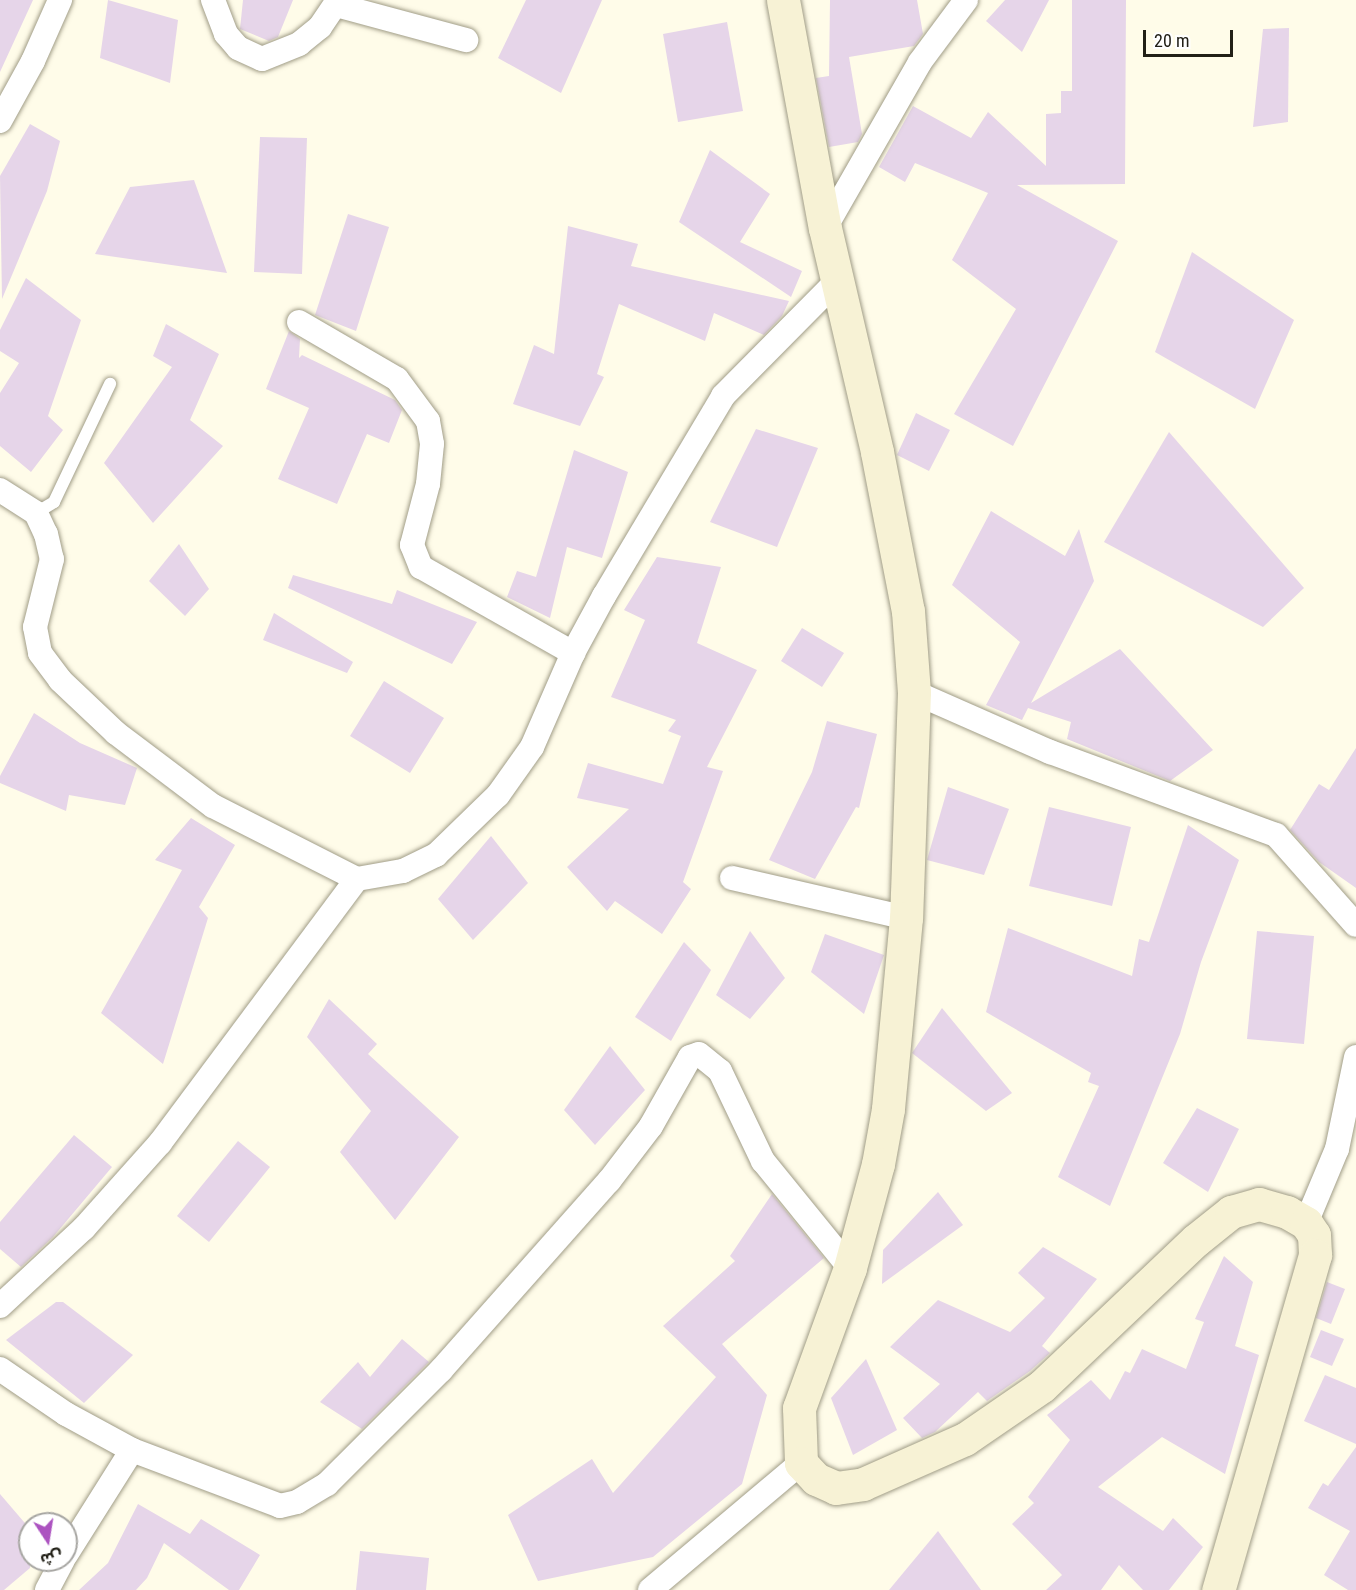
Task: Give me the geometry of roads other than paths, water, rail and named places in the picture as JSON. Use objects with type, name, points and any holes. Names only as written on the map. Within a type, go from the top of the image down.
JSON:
[{"type":"street","points":[[0,121],[33,61],[60,0]]},
{"type":"street","points":[[213,0],[226,34],[238,48],[262,59],[299,44],[320,27],[337,2],[466,40]]},
{"type":"street","points":[[783,0],[825,228],[877,452],[906,600],[914,693],[906,918],[888,1108],[878,1164],[850,1268],[799,1408],[801,1463],[816,1479],[836,1488],[854,1485],[965,1439],[1042,1386],[1196,1240],[1231,1212],[1259,1204],[1287,1212],[1306,1223],[1314,1235],[1315,1255],[1218,1590]]},
{"type":"street","points":[[825,228],[920,62],[966,0]]},
{"type":"street","points":[[0,490],[36,513],[52,559],[35,627],[40,653],[60,680],[116,733],[213,806],[357,879],[403,871],[436,855],[472,823],[532,747],[573,653],[667,485],[723,396],[837,281]]},
{"type":"street","points":[[299,322],[397,379],[428,421],[432,444],[428,484],[412,545],[421,567],[573,653]]},
{"type":"street","points":[[914,693],[1050,752],[1276,834],[1356,925]]},
{"type":"street","points":[[732,878],[906,918]]},
{"type":"street","points":[[0,1306],[84,1228],[160,1143],[357,879]]},
{"type":"street","points":[[0,1369],[66,1414],[132,1450],[280,1506],[297,1502],[327,1484],[441,1370],[609,1181],[651,1126],[690,1058],[699,1054],[720,1071],[764,1161],[850,1268]]},
{"type":"street","points":[[1306,1223],[1346,1148],[1356,1057]]},
{"type":"street","points":[[78,1536],[132,1450]]},
{"type":"street","points":[[650,1590],[801,1463]]},
{"type":"street","points":[[47,1590],[57,1572]]},
{"type":"lane","points":[[36,513],[54,502],[110,384]]}]
